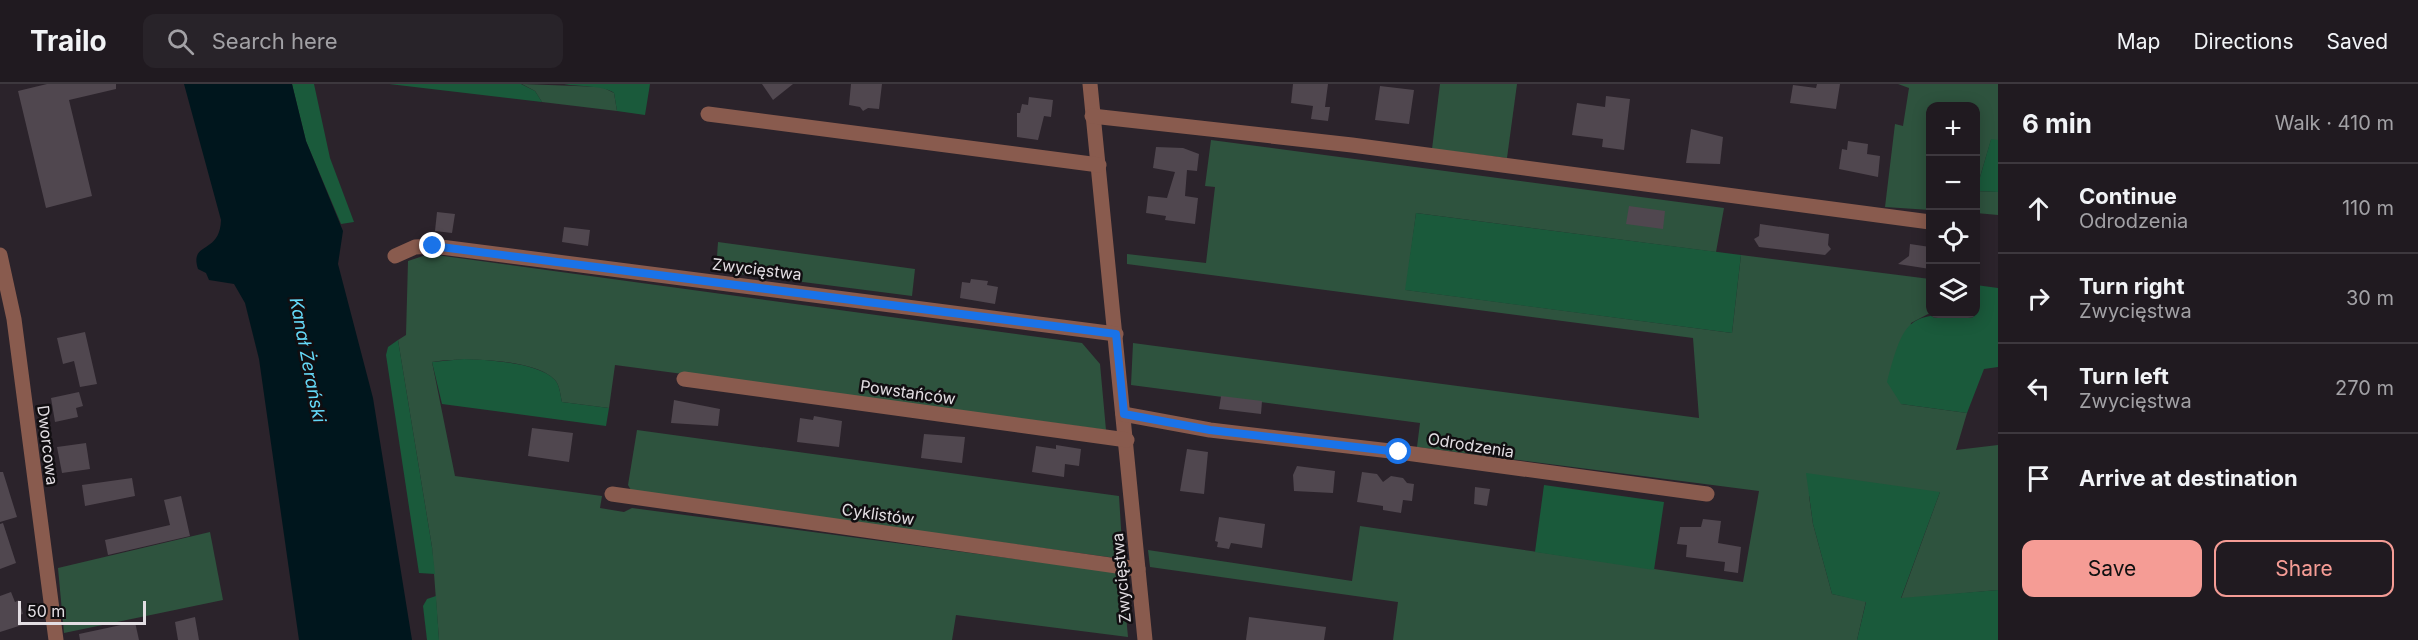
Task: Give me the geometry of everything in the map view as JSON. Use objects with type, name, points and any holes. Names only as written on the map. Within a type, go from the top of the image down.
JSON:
[{"type":"street","name":"Zwycięstwa","points":[[1090,84],[1145,640]]},
{"type":"street","points":[[708,114],[1099,165]]},
{"type":"street","points":[[1092,116],[1446,157],[1926,221]]},
{"type":"street","name":"Zwycięstwa","points":[[394,256],[415,247],[433,246],[1116,334]]},
{"type":"street","name":"Dworcowa","points":[[0,255],[14,319],[56,640]]},
{"type":"street","name":"Powstańców","points":[[684,379],[1127,440]]},
{"type":"street","name":"Odrodzenia","points":[[1124,414],[1210,430],[1399,452],[1707,494]]},
{"type":"street","name":"Cyklistów","points":[[612,494],[1138,569]]},
{"type":"green space","points":[[292,84],[314,84],[330,158],[354,222],[341,224],[306,141]]},
{"type":"green space","points":[[389,84],[521,84],[535,91],[542,102]]},
{"type":"green space","points":[[522,84],[602,87],[614,93],[617,111],[542,102],[535,91]]},
{"type":"green space","points":[[564,84],[650,84],[645,115],[617,111],[614,93],[610,90]]},
{"type":"green space","points":[[1440,84],[1517,84],[1507,158],[1432,149]]},
{"type":"green space","points":[[1898,84],[1998,84],[1998,140],[1991,140],[1980,177],[1980,102],[1926,102],[1926,210],[1885,207],[1895,124],[1903,126],[1909,88]]},
{"type":"green space","points":[[1991,139],[1998,140],[1998,192],[1980,191],[1980,177]]},
{"type":"green space","points":[[1211,140],[1724,208],[1716,252],[1416,213],[1406,290],[1732,333],[1741,255],[1926,278],[1926,315],[1911,323],[1901,404],[1967,413],[1956,450],[1998,445],[1998,590],[1901,599],[1940,492],[1809,496],[1813,524],[1832,594],[1866,601],[1857,640],[1393,640],[1398,602],[1150,567],[1148,550],[1352,581],[1360,526],[1743,582],[1759,491],[1417,447],[1420,423],[1131,385],[1133,343],[1699,418],[1693,338],[1127,264],[1127,254],[1206,263],[1215,187],[1205,186]]},
{"type":"green space","points":[[1980,191],[1998,192],[1998,215],[1980,213]]},
{"type":"green space","points":[[1416,213],[1741,255],[1732,333],[1405,290]]},
{"type":"green space","points":[[718,242],[915,269],[912,296],[716,271]]},
{"type":"green space","points":[[429,254],[1082,343],[1100,364],[1106,430],[615,365],[609,408],[562,402],[555,380],[531,367],[478,360],[432,362],[455,476],[602,496],[600,508],[624,512],[632,508],[1122,573],[1128,637],[956,615],[952,640],[439,640],[432,547],[398,340],[406,335],[408,261]]},
{"type":"green space","points":[[1980,286],[1998,288],[1998,367],[1984,369],[1967,413],[1901,404],[1887,382],[1905,331],[1913,323],[1923,318],[1980,318]]},
{"type":"green space","points":[[398,340],[435,574],[419,573],[386,355],[388,347]]},
{"type":"green space","points":[[464,359],[512,363],[537,369],[557,382],[562,402],[609,408],[606,426],[442,404],[432,362]]},
{"type":"green space","points":[[637,430],[1119,496],[1123,559],[632,492],[628,485]]},
{"type":"green space","points":[[1806,473],[1940,492],[1901,598],[1998,590],[1998,640],[1857,640],[1866,602],[1832,594],[1813,524]]},
{"type":"green space","points":[[1544,485],[1664,502],[1654,570],[1535,552]]},
{"type":"green space","points":[[210,532],[223,600],[64,633],[58,568]]},
{"type":"green space","points":[[436,596],[439,640],[427,640],[423,606],[427,599]]},
{"type":"water","name":"Kanał Żerański","points":[[184,84],[292,84],[306,141],[343,231],[338,264],[373,398],[412,640],[299,640],[259,359],[245,303],[234,284],[209,280],[206,273],[198,269],[196,260],[201,250],[216,238],[221,220]]},
{"type":"building","points":[[47,84],[116,84],[116,89],[69,100],[92,196],[46,208],[18,91]]},
{"type":"building","points":[[762,84],[793,84],[773,100]]},
{"type":"building","points":[[851,84],[882,84],[879,109],[868,108],[863,111],[860,107],[849,105]]},
{"type":"building","points":[[1293,84],[1328,84],[1325,107],[1330,107],[1328,121],[1311,119],[1313,106],[1291,103]]},
{"type":"building","points":[[1817,84],[1840,84],[1836,109],[1790,103],[1793,85],[1816,88]]},
{"type":"building","points":[[1380,86],[1414,90],[1409,124],[1375,120]]},
{"type":"building","points":[[1606,96],[1630,99],[1624,150],[1602,147],[1603,139],[1572,135],[1577,103],[1605,107]]},
{"type":"building","points":[[1029,97],[1053,100],[1051,117],[1044,116],[1038,140],[1017,137],[1017,113],[1020,113],[1022,104],[1028,105]]},
{"type":"building","points":[[1691,129],[1723,137],[1720,164],[1686,163]]},
{"type":"building","points":[[1848,141],[1868,144],[1867,154],[1880,156],[1878,177],[1839,169],[1842,149],[1847,150]]},
{"type":"building","points":[[1156,147],[1183,148],[1199,154],[1197,171],[1187,170],[1185,196],[1198,198],[1195,224],[1165,220],[1166,216],[1146,213],[1148,196],[1167,198],[1175,172],[1153,168]]},
{"type":"building","points":[[1629,206],[1665,211],[1663,229],[1626,224]]},
{"type":"building","points":[[437,212],[455,214],[452,233],[435,231]]},
{"type":"building","points":[[1760,224],[1829,234],[1828,245],[1831,249],[1825,255],[1759,247],[1754,239],[1759,236]]},
{"type":"building","points":[[564,227],[590,230],[588,246],[562,242]]},
{"type":"building","points":[[1910,244],[1926,246],[1926,268],[1898,264],[1909,256]]},
{"type":"building","points":[[971,279],[988,281],[987,285],[998,287],[995,304],[960,298],[962,282],[970,283]]},
{"type":"building","points":[[85,332],[97,384],[80,387],[74,361],[63,364],[57,338]]},
{"type":"building","points":[[79,392],[83,406],[76,408],[78,417],[55,422],[51,398]]},
{"type":"building","points":[[1221,396],[1262,401],[1261,414],[1219,409]]},
{"type":"building","points":[[674,400],[720,409],[718,426],[671,423]]},
{"type":"building","points":[[814,416],[842,421],[839,447],[797,442],[800,418],[813,420]]},
{"type":"building","points":[[532,428],[573,433],[569,462],[528,456]]},
{"type":"building","points":[[924,434],[965,437],[962,463],[921,458]]},
{"type":"building","points":[[86,443],[90,469],[62,473],[57,447]]},
{"type":"building","points":[[1056,445],[1081,449],[1079,466],[1065,464],[1064,477],[1032,472],[1036,446],[1056,449]]},
{"type":"building","points":[[1187,449],[1208,452],[1204,494],[1180,491]]},
{"type":"building","points":[[1297,466],[1335,471],[1333,493],[1294,491],[1293,475]]},
{"type":"building","points":[[0,472],[3,472],[17,517],[0,522]]},
{"type":"building","points":[[1362,472],[1377,474],[1383,482],[1391,476],[1403,478],[1407,483],[1414,484],[1412,501],[1403,500],[1401,513],[1383,510],[1383,506],[1357,502]]},
{"type":"building","points":[[132,478],[135,496],[85,506],[82,485]]},
{"type":"building","points":[[1475,487],[1490,489],[1487,506],[1474,504]]},
{"type":"building","points":[[181,496],[190,536],[108,555],[105,540],[170,525],[164,500]]},
{"type":"building","points":[[1219,517],[1265,524],[1262,548],[1231,543],[1229,549],[1217,547],[1218,542],[1215,541]]},
{"type":"building","points":[[1703,519],[1721,521],[1718,543],[1741,547],[1738,573],[1724,571],[1725,562],[1686,557],[1687,545],[1677,544],[1680,527],[1701,527]]},
{"type":"building","points":[[3,523],[16,563],[0,569],[0,524]]},
{"type":"building","points":[[11,592],[15,602],[19,600],[23,614],[19,615],[22,625],[0,632],[0,596]]},
{"type":"building","points":[[195,617],[199,640],[178,640],[175,622]]},
{"type":"building","points":[[1249,617],[1326,627],[1324,640],[1246,640]]},
{"type":"building","points":[[135,622],[139,640],[80,640],[79,634]]},
{"type":"route","points":[[433,246],[1116,334],[1124,414],[1210,430],[1399,452]]}]
